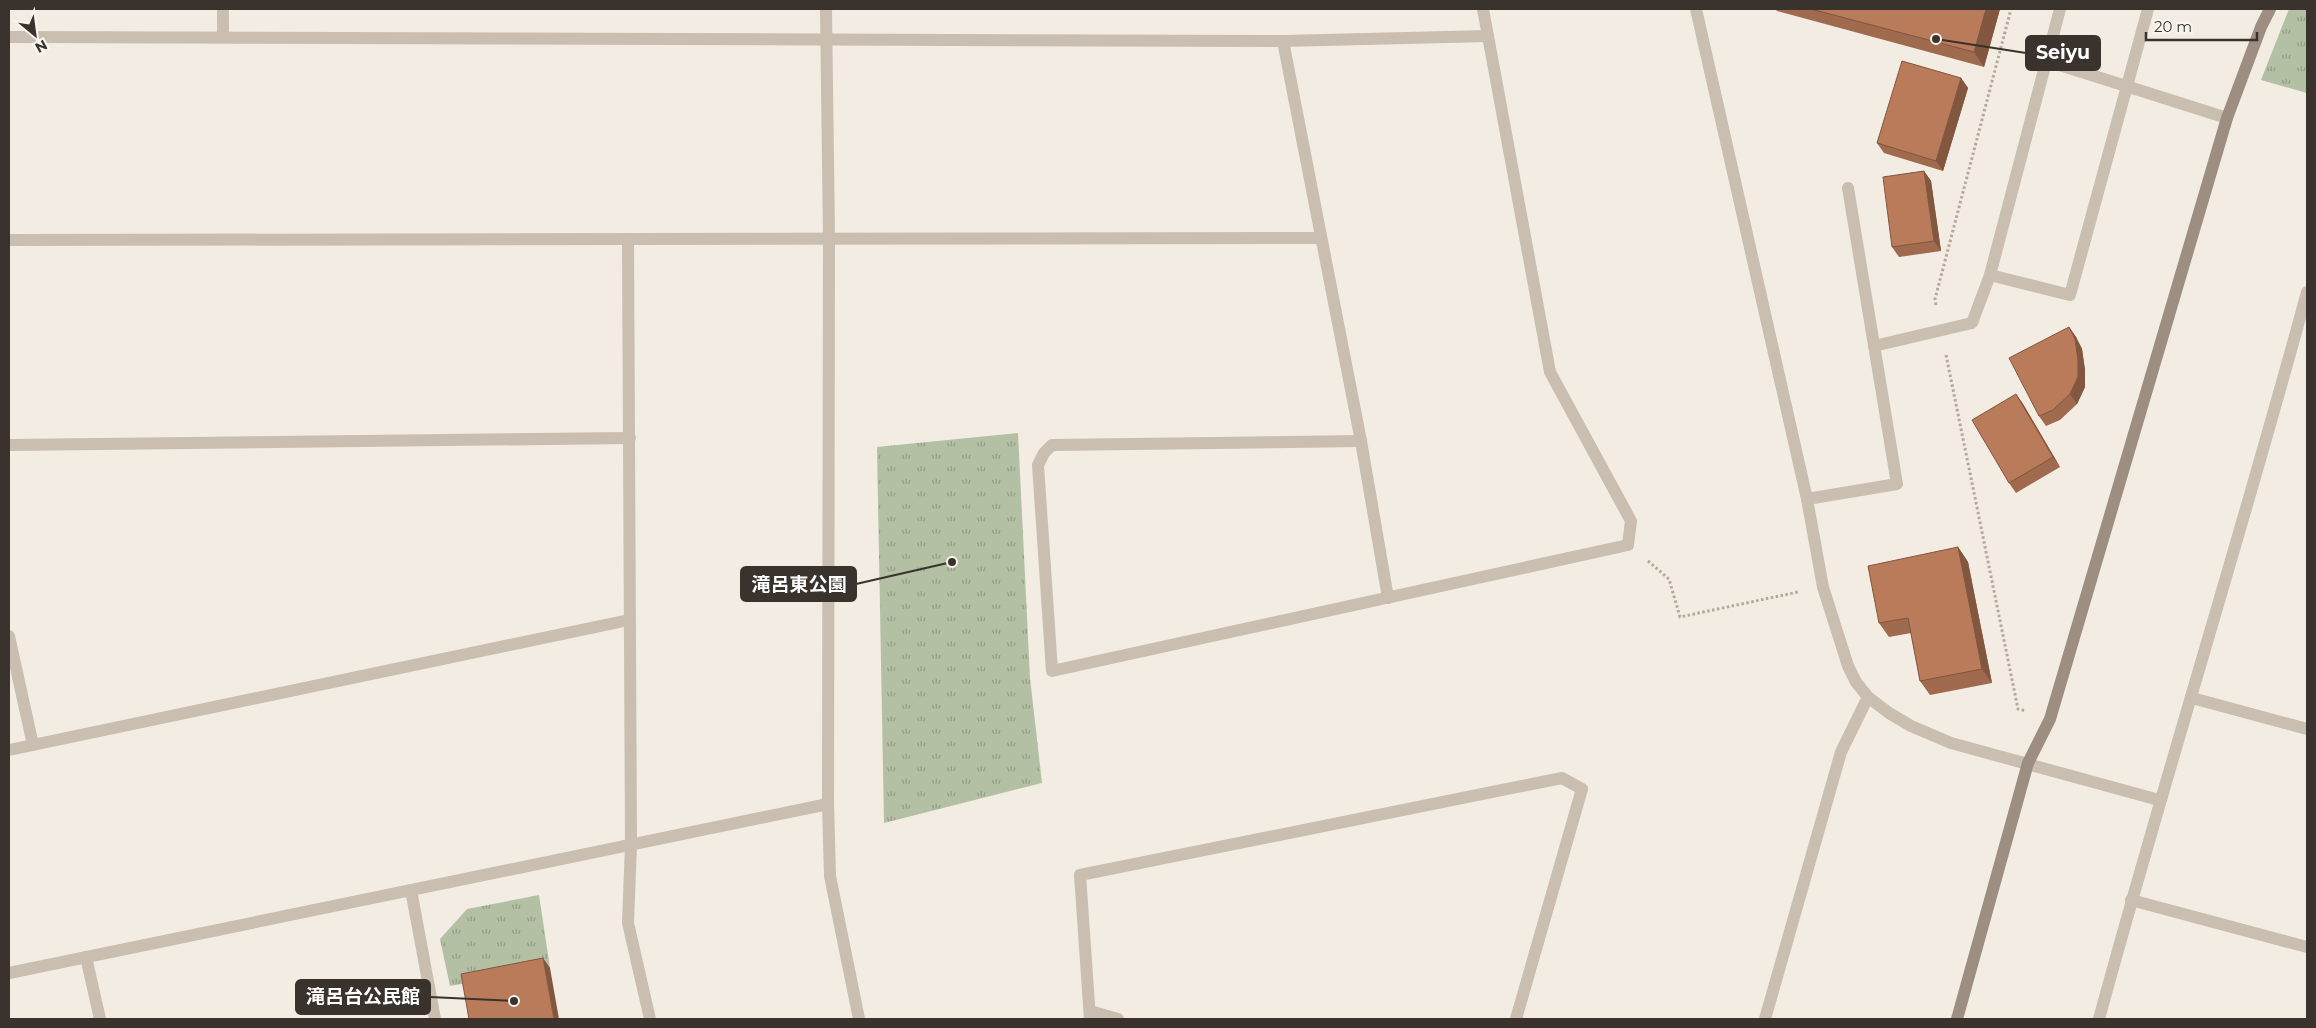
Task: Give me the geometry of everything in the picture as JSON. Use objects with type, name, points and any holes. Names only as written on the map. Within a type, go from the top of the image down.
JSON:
[{"type":"street","points":[[223,9],[223,36]]},
{"type":"street","points":[[826,9],[829,238],[828,804],[830,876],[859,1019]]},
{"type":"street","points":[[1360,441],[1052,445],[1044,453],[1038,465],[1052,670],[1628,546],[1630,521],[1550,372],[1483,9]]},
{"type":"street","points":[[1696,9],[1807,499],[1822,587],[1848,666],[1868,696],[1911,726],[1951,743],[2028,762],[2159,800]]},
{"type":"street","points":[[1874,346],[1972,323],[1990,275],[2060,9]]},
{"type":"street","points":[[1990,275],[2070,295],[2148,9]]},
{"type":"street","points":[[1958,1019],[2028,762],[2050,719],[2227,118],[2261,26],[2270,9]]},
{"type":"street","points":[[9,36],[1283,41],[1488,36]]},
{"type":"street","points":[[1283,41],[1360,441],[1388,598]]},
{"type":"street","points":[[2047,61],[2227,118]]},
{"type":"street","points":[[1807,499],[1897,484],[1848,188]]},
{"type":"street","points":[[9,240],[1320,238]]},
{"type":"street","points":[[628,240],[629,620],[632,846],[628,923],[650,1019]]},
{"type":"street","points":[[2099,1019],[2159,800],[2192,698],[2303,321],[2307,292]]},
{"type":"street","points":[[9,445],[630,438]]},
{"type":"street","points":[[9,750],[629,620]]},
{"type":"street","points":[[9,636],[33,745]]},
{"type":"street","points":[[1765,1019],[1841,752],[1868,696]]},
{"type":"street","points":[[2192,698],[2307,728]]},
{"type":"street","points":[[1118,1019],[1090,1015],[1080,875],[1562,778],[1582,789],[1516,1019]]},
{"type":"street","points":[[9,973],[632,846],[828,804]]},
{"type":"street","points":[[411,890],[435,1019]]},
{"type":"street","points":[[2131,900],[2307,946]]},
{"type":"street","points":[[86,957],[100,1019]]},
{"type":"path","points":[[2011,9],[1935,299],[2018,709],[2050,719]]},
{"type":"path","points":[[1628,546],[1670,579],[1680,617],[1822,587]]},
{"type":"green space","points":[[2289,9],[2307,9],[2307,93],[2261,80]]},
{"type":"green space","points":[[1018,433],[1030,678],[1042,783],[884,823],[877,447]]},
{"type":"green space","points":[[539,895],[550,968],[450,986],[440,939],[467,909]]},
{"type":"building","points":[[1811,9],[1986,9],[1974,52]]},
{"type":"building","points":[[1902,61],[1961,78],[1936,161],[1877,143]]},
{"type":"building","points":[[1924,171],[1934,241],[1892,247],[1883,177]]},
{"type":"building","points":[[2069,327],[2075,339],[2078,377],[2070,394],[2053,410],[2039,416],[2009,358]]},
{"type":"building","points":[[2016,394],[2053,457],[2009,483],[1972,420]]},
{"type":"building","points":[[1958,547],[1982,669],[1920,681],[1908,618],[1879,623],[1868,566]]},
{"type":"building","points":[[543,958],[554,1019],[469,1019],[461,974]]},
{"type":"place","name":"Seiyu","points":[[1936,39]]},
{"type":"place","name":"滝呂東公園","points":[[952,562]]},
{"type":"place","name":"滝呂台公民館","points":[[514,1001]]}]
